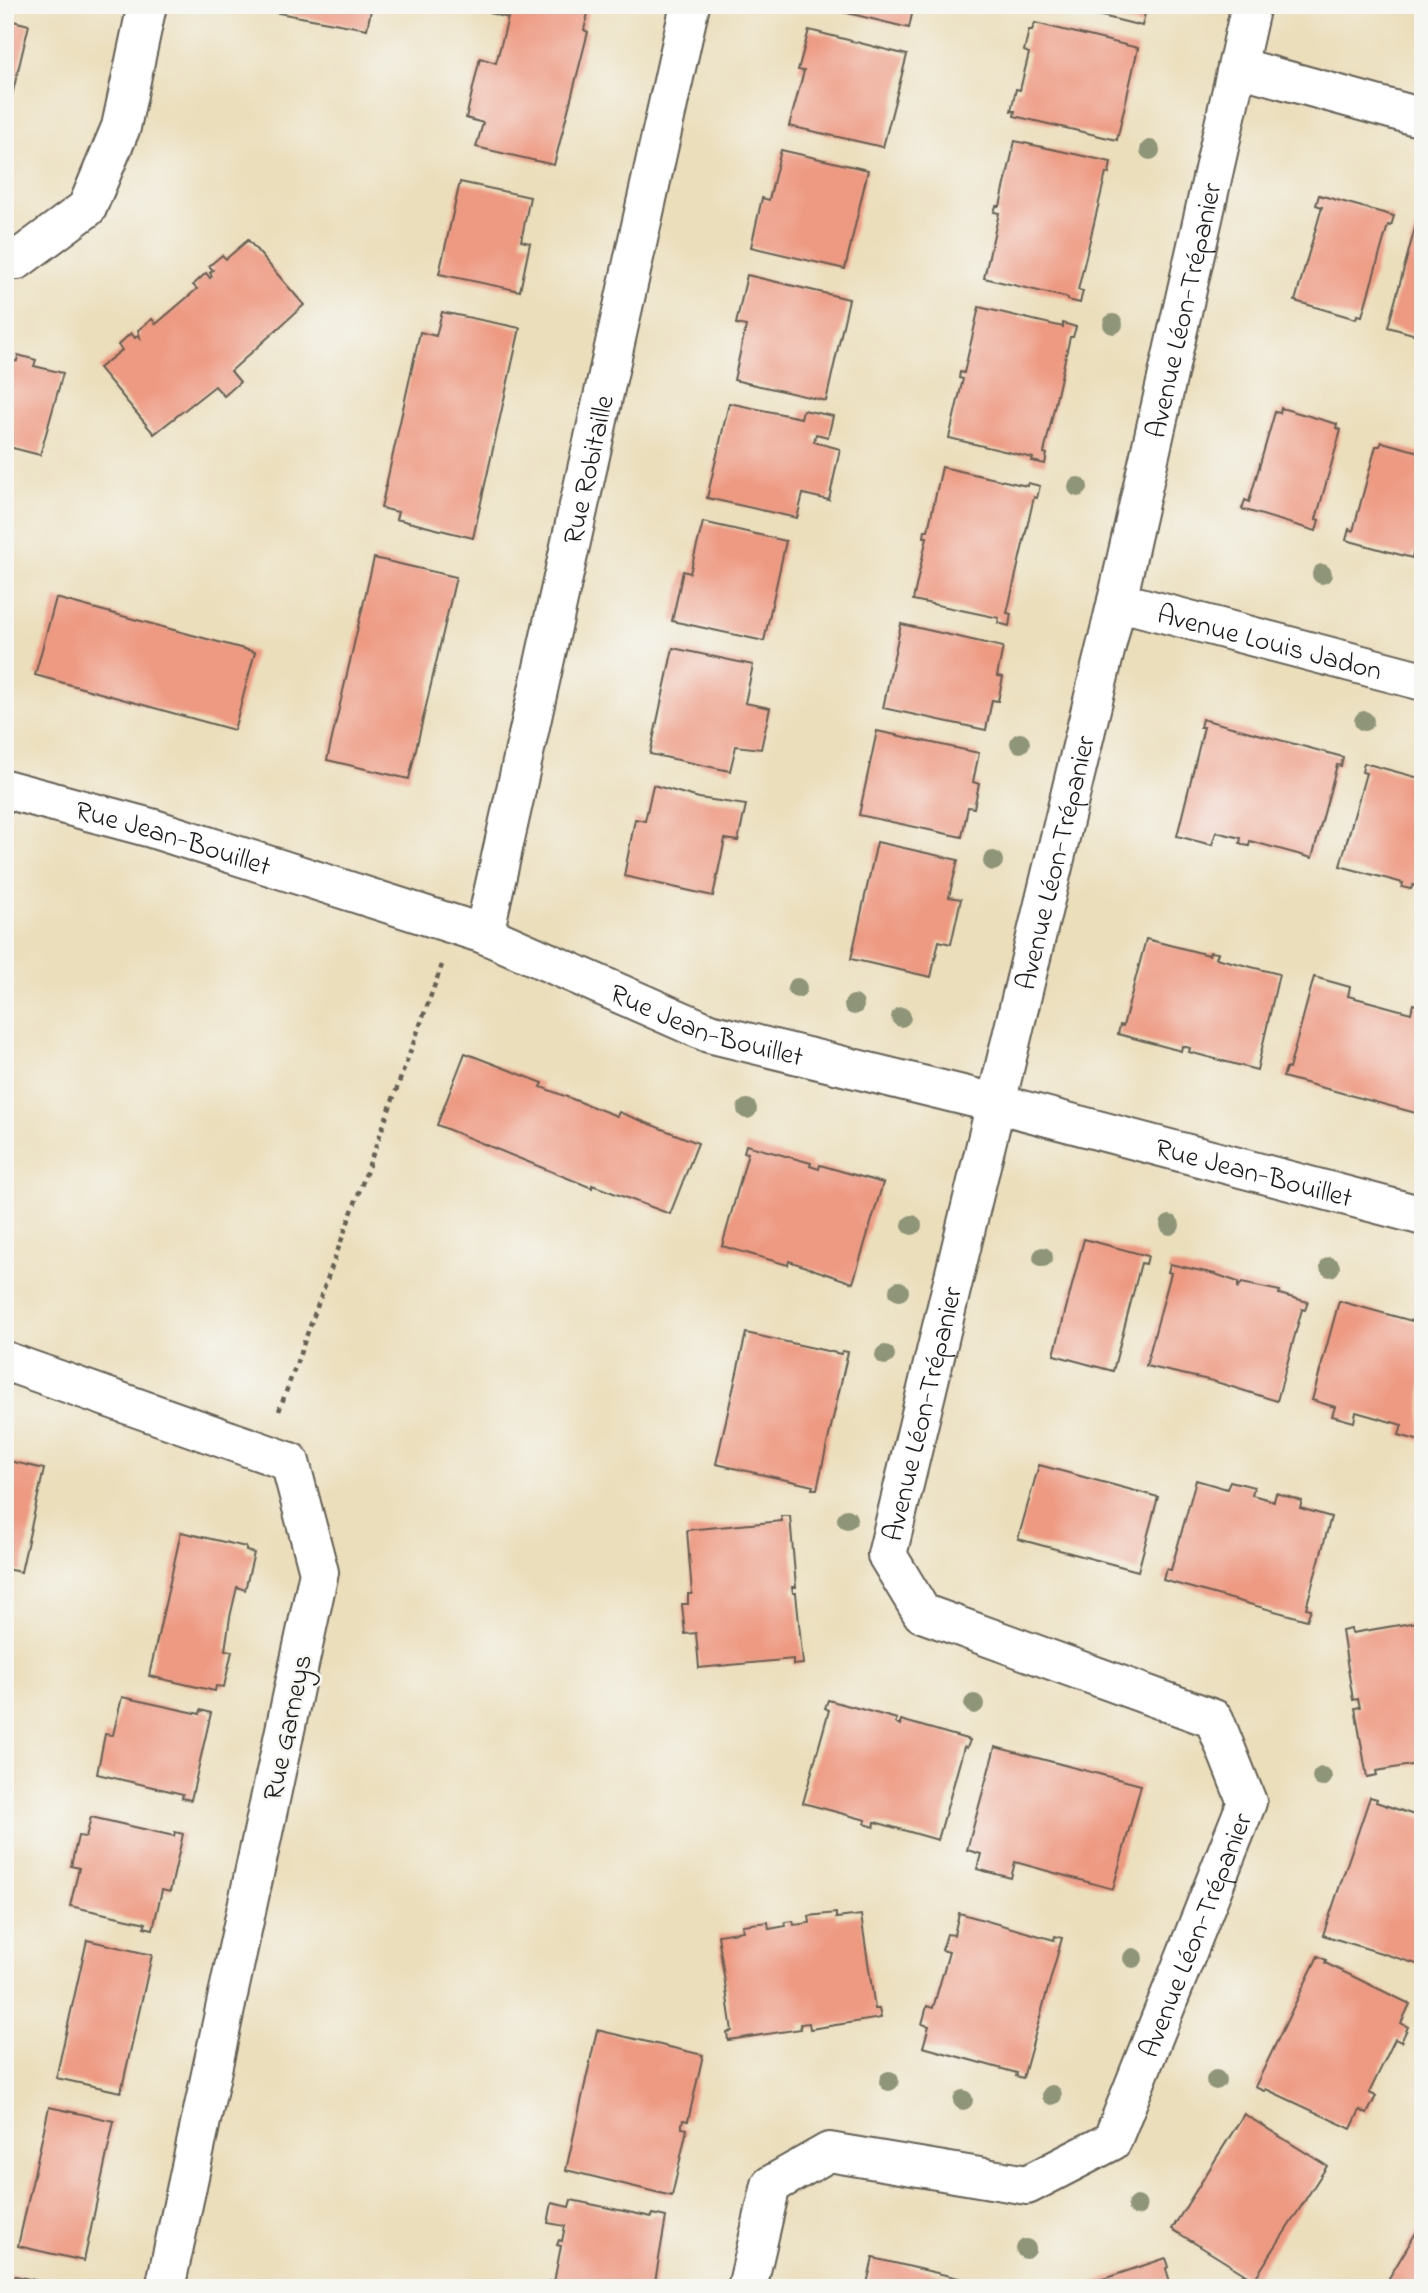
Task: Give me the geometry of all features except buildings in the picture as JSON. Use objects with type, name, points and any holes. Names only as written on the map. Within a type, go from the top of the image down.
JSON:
[{"type":"street","points":[[5,257],[17,260],[87,208],[121,127],[147,5]]},
{"type":"street","name":"Rue Robitaille","points":[[470,930],[690,5]]},
{"type":"street","name":"Avenue Léon-Trépanier","points":[[747,2288],[771,2185],[829,2152],[1027,2185],[1112,2141],[1247,1802],[1214,1719],[922,1614],[887,1555],[1117,601],[1251,5]]},
{"type":"street","points":[[1238,67],[1423,118]]},
{"type":"street","name":"Avenue Louis Jadon","points":[[1117,601],[1423,681]]},
{"type":"street","name":"Rue Jean-Bouillet","points":[[5,789],[150,828],[470,930],[709,1033],[995,1103],[1423,1216]]},
{"type":"street","name":"Rue Garneys","points":[[5,1362],[290,1462],[319,1572],[165,2288]]},
{"type":"path","points":[[263,1453],[470,930]]}]
